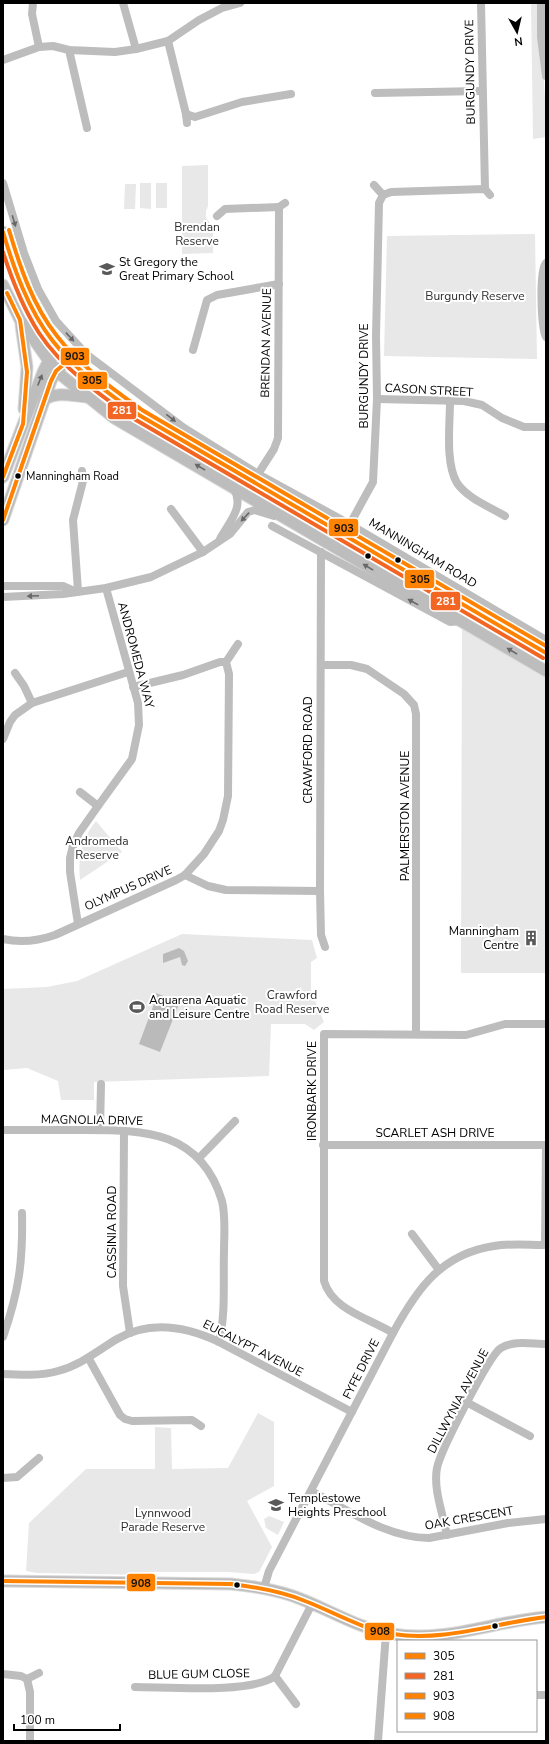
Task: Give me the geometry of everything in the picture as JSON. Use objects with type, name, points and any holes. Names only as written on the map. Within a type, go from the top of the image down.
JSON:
[{"type":"main road","name":"MANNINGHAM ROAD","points":[[3,232],[21,284],[52,340],[70,359],[123,404],[186,443],[546,653]]},
{"type":"main road","points":[[3,285],[20,320],[48,362],[56,371],[114,418],[546,671]]},
{"type":"main road","points":[[20,320],[27,372],[23,424]]},
{"type":"main road","points":[[4,472],[48,362],[61,350]]},
{"type":"main road","points":[[3,520],[44,400],[56,371],[70,359]]},
{"type":"main road","points":[[44,400],[50,396],[59,394],[88,398]]},
{"type":"main road","points":[[256,501],[264,488]]},
{"type":"main road","points":[[3,1581],[231,1584],[264,1588],[295,1596],[352,1623],[386,1633],[424,1636],[454,1637],[546,1618]]},
{"type":"street","points":[[33,3],[32,14],[39,48]]},
{"type":"street","points":[[123,3],[136,49]]},
{"type":"street","points":[[3,60],[39,48],[54,46],[69,50],[115,52],[136,49],[168,41],[199,20],[222,8],[240,3]]},
{"type":"street","name":"BURGUNDY DRIVE","points":[[332,545],[344,535],[373,482],[377,399],[376,336],[379,203],[383,195],[391,192],[487,192],[482,91],[481,3]]},
{"type":"street","points":[[541,3],[541,37],[546,76]]},
{"type":"street","points":[[168,41],[187,123]]},
{"type":"street","points":[[69,50],[87,128]]},
{"type":"street","points":[[375,93],[482,91]]},
{"type":"street","points":[[186,114],[195,117],[242,102],[291,94]]},
{"type":"street","name":"MANNINGHAM ROAD","points":[[3,184],[24,253],[38,289],[65,332],[86,354],[184,428],[258,474],[350,525],[546,640]]},
{"type":"street","points":[[374,185],[383,195]]},
{"type":"street","name":"BRENDAN AVENUE","points":[[217,216],[225,209],[282,205],[279,284],[278,438],[274,449],[258,474]]},
{"type":"street","points":[[546,263],[542,274],[543,320],[546,337]]},
{"type":"street","points":[[193,350],[207,300],[217,295],[279,284]]},
{"type":"street","name":"CASON STREET","points":[[377,399],[464,401],[482,405],[502,418],[524,427],[546,427]]},
{"type":"street","points":[[450,401],[450,454],[452,469],[458,483],[470,495],[506,516]]},
{"type":"street","points":[[168,432],[184,428],[186,443]]},
{"type":"street","points":[[76,591],[73,520],[83,481],[82,471]]},
{"type":"street","points":[[220,540],[232,522],[239,502],[239,497],[233,487]]},
{"type":"street","points":[[171,509],[203,552]]},
{"type":"street","points":[[3,597],[63,594],[106,588],[151,577],[203,552],[237,527],[248,512],[255,510],[293,522]]},
{"type":"street","points":[[272,526],[450,622],[461,621]]},
{"type":"street","points":[[308,531],[310,546]]},
{"type":"street","name":"CRAWFORD ROAD","points":[[321,552],[320,891],[321,935],[325,947]]},
{"type":"street","points":[[3,586],[62,586],[76,591]]},
{"type":"street","name":"ANDROMEDA WAY","points":[[78,924],[71,880],[70,858],[73,846],[79,833],[128,767],[135,750],[140,715],[106,588]]},
{"type":"street","points":[[133,687],[183,675],[220,662],[226,662],[238,644]]},
{"type":"street","name":"OLYMPUS DRIVE","points":[[3,939],[23,942],[39,940],[55,935],[166,885],[186,875],[212,843],[219,831],[226,808],[229,784],[229,674],[226,662]]},
{"type":"street","name":"PALMERSTON AVENUE","points":[[321,665],[351,665],[367,668],[404,694],[414,705],[416,714],[416,1034]]},
{"type":"street","points":[[3,739],[10,722],[15,715],[32,703],[128,672]]},
{"type":"street","points":[[15,673],[24,686],[32,703]]},
{"type":"street","points":[[80,792],[98,806]]},
{"type":"street","points":[[186,875],[208,886],[226,890],[320,891]]},
{"type":"street","name":"IRONBARK DRIVE","points":[[393,1332],[344,1306],[332,1297],[326,1286],[324,1276],[324,1034],[466,1035],[505,1024],[546,1024]]},
{"type":"street","points":[[100,1130],[101,1084]]},
{"type":"street","points":[[199,1158],[235,1121]]},
{"type":"street","name":"MAGNOLIA DRIVE","points":[[3,1130],[100,1130],[149,1133],[169,1139],[199,1158],[215,1183],[223,1210],[223,1323],[219,1342]]},
{"type":"street","name":"CASSINIA ROAD","points":[[124,1131],[123,1286],[130,1333]]},
{"type":"street","name":"SCARLET ASH DRIVE","points":[[324,1145],[546,1145]]},
{"type":"street","points":[[546,1145],[546,1245]]},
{"type":"street","points":[[3,1338],[14,1306],[20,1280],[23,1246],[22,1213]]},
{"type":"street","points":[[412,1234],[439,1270]]},
{"type":"street","name":"FYFE DRIVE","points":[[264,1588],[268,1574],[393,1332],[413,1297],[439,1270],[460,1257],[486,1248],[502,1245],[546,1245]]},
{"type":"street","name":"EUCALYPT AVENUE","points":[[3,1374],[42,1374],[58,1371],[89,1359],[118,1338],[130,1333],[149,1328],[176,1328],[198,1333],[219,1342],[352,1412]]},
{"type":"street","name":"DILLWYNIA AVENUE","points":[[447,1535],[438,1489],[437,1469],[446,1446],[468,1403],[497,1350],[510,1344],[546,1344]]},
{"type":"street","points":[[89,1359],[120,1415],[125,1419],[192,1420],[201,1426]]},
{"type":"street","points":[[468,1403],[530,1436]]},
{"type":"street","points":[[3,1478],[17,1477],[39,1458]]},
{"type":"street","name":"OAK CRESCENT","points":[[311,1491],[392,1532],[418,1538],[447,1535],[516,1522],[546,1519]]},
{"type":"street","points":[[296,1704],[275,1676],[312,1604]]},
{"type":"street","points":[[378,1741],[386,1633]]},
{"type":"street","points":[[27,1679],[39,1673]]},
{"type":"street","points":[[3,1674],[21,1676],[27,1679]]},
{"type":"street","name":"BLUE GUM CLOSE","points":[[136,1687],[251,1686],[270,1680],[275,1676]]},
{"type":"street","points":[[27,1679],[30,1692],[30,1741]]},
{"type":"green space","points":[[531,3],[539,3],[546,120],[546,137],[533,139]]},
{"type":"green space","name":"Brendan Reserve","points":[[208,165],[208,206],[206,218],[213,227],[213,253],[182,254],[182,166]]},
{"type":"green space","points":[[140,183],[151,183],[151,209],[140,208]]},
{"type":"green space","points":[[156,183],[167,183],[167,208],[156,208]]},
{"type":"green space","points":[[125,184],[136,184],[135,209],[124,209]]},
{"type":"green space","name":"Burgundy Reserve","points":[[535,234],[537,359],[384,356],[387,236]]},
{"type":"green space","name":"Manningham Centre","points":[[467,624],[546,670],[546,973],[461,973],[462,630]]},
{"type":"green space","name":"Andromeda Reserve","points":[[96,821],[122,852],[80,880],[80,856],[87,835]]},
{"type":"green space","name":"Aquarena Aquatic and Leisure Centre","points":[[182,934],[312,940],[317,958],[311,962],[311,991],[324,1022],[314,1030],[305,1024],[271,1024],[269,1076],[94,1082],[94,1100],[61,1100],[58,1081],[27,1068],[3,1070],[3,989],[47,987],[77,981]]},
{"type":"green space","name":"Lynnwood Parade Reserve","points":[[258,1413],[274,1422],[274,1486],[247,1501],[272,1547],[259,1572],[254,1574],[228,1572],[150,1572],[149,1575],[37,1573],[26,1571],[29,1523],[86,1469],[155,1469],[155,1427],[171,1428],[172,1469],[228,1468]]},
{"type":"green space","points":[[269,1516],[284,1522],[278,1535],[266,1528],[264,1519]]},
{"type":"shaded area","points":[[179,948],[184,951],[188,961],[185,966],[182,965],[180,957],[163,963],[163,954]]},
{"type":"shaded area","points":[[156,993],[181,1003],[179,1004],[160,1052],[139,1044],[157,996]]},
{"type":"transit line","name":"903","points":[[9,230],[28,286],[48,324],[66,347],[86,367],[108,385],[142,410],[546,646]]},
{"type":"transit line","name":"305","points":[[3,232],[23,288],[43,328],[61,351],[81,371],[104,390],[139,415],[546,653]]},
{"type":"transit line","name":"281","points":[[3,252],[18,294],[39,333],[59,358],[71,370],[109,401],[136,420],[543,658]]},
{"type":"transit line","name":"305","points":[[3,477],[23,424],[27,372],[20,320],[7,293]]},
{"type":"transit line","name":"305","points":[[3,520],[51,381],[56,371],[70,359]]},
{"type":"transit line","name":"908","points":[[3,1581],[240,1585],[287,1595],[316,1605],[348,1620],[381,1632],[412,1636],[450,1634],[546,1617]]},
{"type":"place","name":"St Gregory the Great Primary School","points":[[107,269]]},
{"type":"place","name":"Manningham Road","points":[[18,476]]},
{"type":"place","name":"Manningham Centre","points":[[531,938]]},
{"type":"place","name":"Aquarena Aquatic and Leisure Centre","points":[[137,1007]]},
{"type":"place","name":"Templestowe Heights Preschool","points":[[276,1505]]},
{"type":"park label","name":"Crawford Road Reserve","points":[[292,1002]]}]
